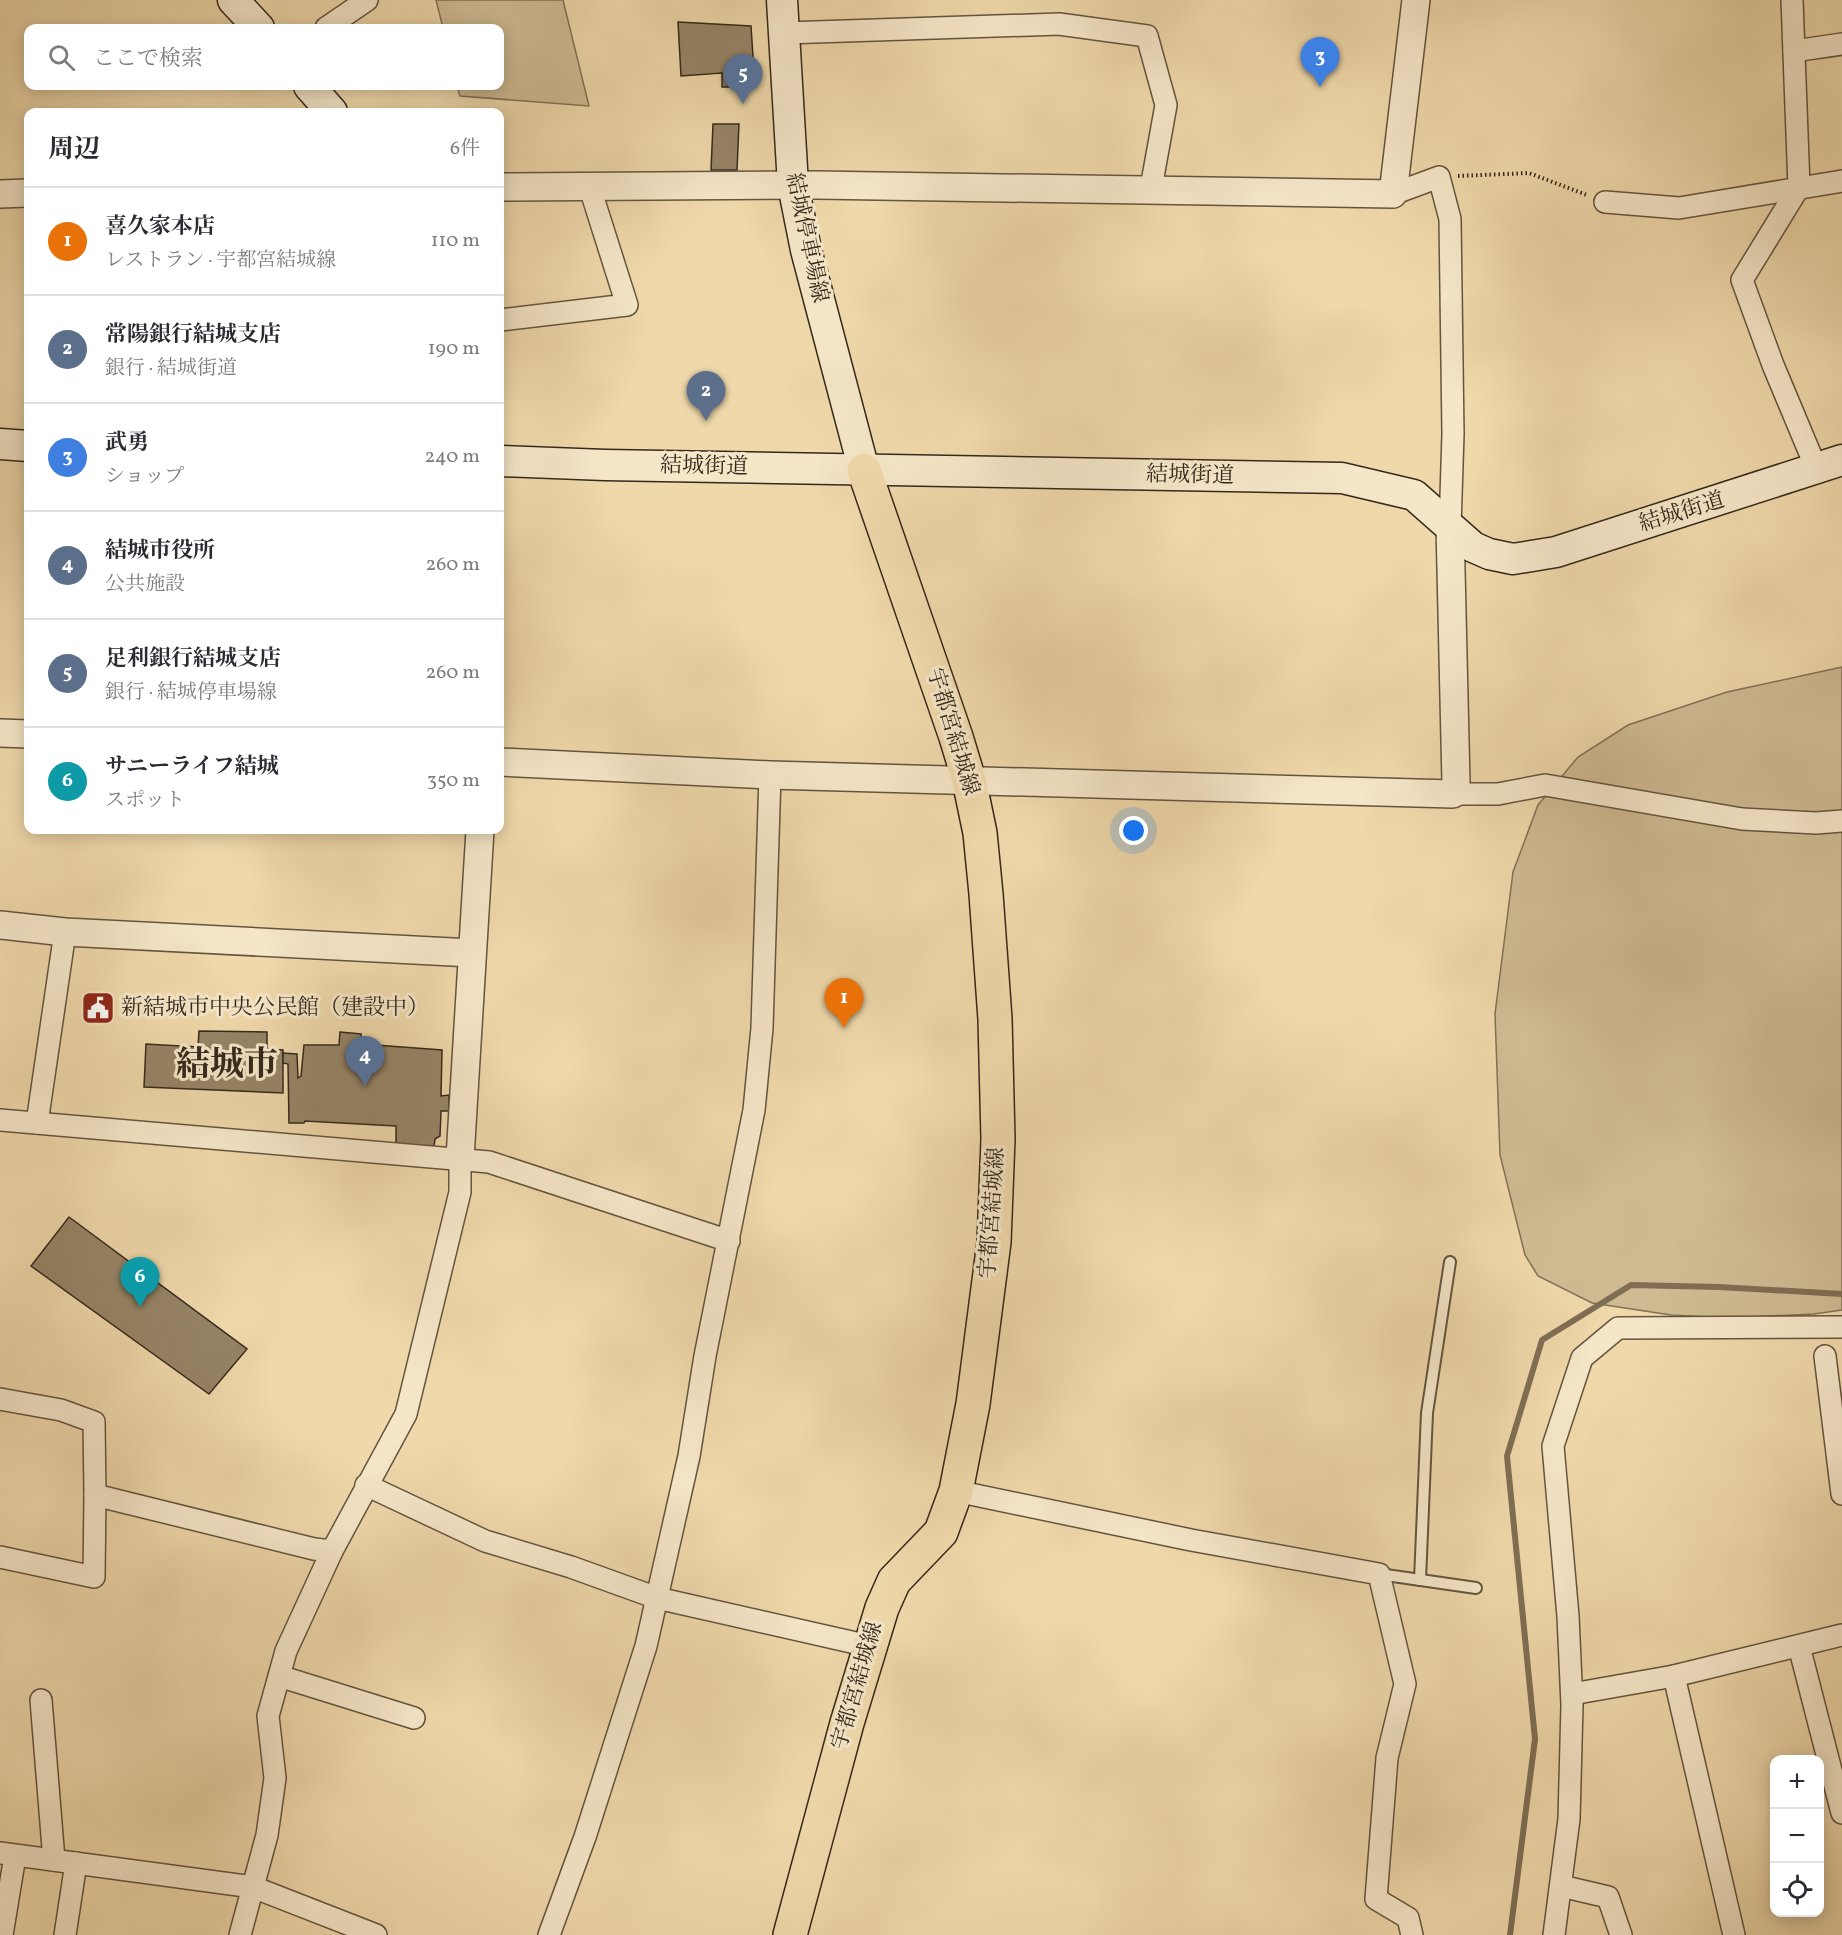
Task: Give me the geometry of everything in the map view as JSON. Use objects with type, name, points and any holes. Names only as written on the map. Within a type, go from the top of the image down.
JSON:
[{"type":"main road","points":[[233,0],[255,24]]},
{"type":"main road","name":"結城停車場線","points":[[782,0],[794,185],[806,250],[864,470]]},
{"type":"main road","points":[[313,90],[328,108]]},
{"type":"main road","points":[[0,444],[24,446]]},
{"type":"main road","name":"結城街道","points":[[504,461],[1342,478],[1414,495],[1473,547],[1489,554],[1514,559],[1556,552],[1829,465]]},
{"type":"main road","name":"宇都宮結城線","points":[[790,1935],[869,1646],[894,1581],[940,1532],[956,1491],[973,1404],[992,1254],[998,1140],[995,1019],[980,833],[969,780],[864,470]]},
{"type":"street","points":[[332,24],[367,0]]},
{"type":"street","points":[[1393,194],[1416,0]]},
{"type":"street","points":[[1792,0],[1799,187],[1742,280],[1773,365],[1829,465]]},
{"type":"street","points":[[785,33],[1059,24],[1147,36],[1166,105],[1151,188]]},
{"type":"street","points":[[1794,51],[1842,44]]},
{"type":"street","points":[[504,187],[794,185],[1151,188],[1393,194],[1439,177],[1450,219],[1453,434],[1450,526],[1456,783],[1453,794]]},
{"type":"street","points":[[1605,202],[1679,208],[1842,181]]},
{"type":"street","points":[[504,320],[627,305],[589,185]]},
{"type":"street","points":[[0,194],[24,193]]},
{"type":"street","points":[[0,733],[24,734]]},
{"type":"street","points":[[504,762],[770,775],[1453,794],[1498,794],[1545,785],[1742,819],[1816,823],[1842,821]]},
{"type":"street","points":[[549,1935],[595,1804],[646,1646],[689,1456],[705,1356],[754,1110],[762,1028],[770,775]]},
{"type":"street","points":[[240,1935],[267,1835],[274,1778],[268,1716],[286,1651],[332,1551],[406,1414],[460,1192],[460,1158],[480,834]]},
{"type":"street","points":[[0,924],[65,932],[472,952]]},
{"type":"street","points":[[37,1123],[65,932]]},
{"type":"street","points":[[0,1120],[489,1162],[729,1241]]},
{"type":"street","points":[[1554,1935],[1569,1819],[1572,1694],[1568,1616],[1553,1446],[1582,1358],[1618,1328],[1842,1327]]},
{"type":"street","points":[[1825,1356],[1836,1393],[1842,1494]]},
{"type":"street","points":[[0,1399],[61,1410],[94,1422],[94,1577],[0,1557]]},
{"type":"street","points":[[366,1485],[485,1541],[571,1567],[657,1598],[869,1646]]},
{"type":"street","points":[[956,1491],[1191,1540],[1379,1574],[1405,1684],[1387,1758],[1376,1899],[1408,1918],[1412,1935]]},
{"type":"street","points":[[95,1495],[314,1550],[332,1551]]},
{"type":"street","points":[[1572,1694],[1674,1676],[1842,1635]]},
{"type":"street","points":[[1799,1646],[1842,1813]]},
{"type":"street","points":[[279,1676],[414,1718]]},
{"type":"street","points":[[1674,1676],[1734,1935]]},
{"type":"street","points":[[41,1700],[54,1860]]},
{"type":"street","points":[[2,1935],[8,1855],[253,1887],[376,1935]]},
{"type":"street","points":[[65,1935],[76,1863]]},
{"type":"street","points":[[1561,1886],[1608,1897],[1621,1935]]},
{"type":"lane","points":[[1420,1580],[1427,1413],[1450,1262]]},
{"type":"lane","points":[[1379,1574],[1476,1588]]},
{"type":"path","points":[[1439,177],[1529,173],[1605,202]]},
{"type":"shaded area","points":[[436,0],[563,0],[589,106],[460,96],[458,90],[504,90],[504,24],[442,24]]},
{"type":"shaded area","points":[[1842,667],[1842,1310],[1814,1314],[1727,1318],[1671,1315],[1592,1303],[1538,1276],[1525,1255],[1500,1155],[1495,1014],[1513,872],[1538,805],[1578,757],[1628,725],[1727,692]]},
{"type":"building","points":[[678,22],[751,26],[755,87],[722,87],[722,73],[681,76]]},
{"type":"building","points":[[713,124],[739,124],[737,170],[711,170]]},
{"type":"building","points":[[199,1031],[267,1032],[267,1049],[283,1050],[283,1093],[144,1087],[146,1044],[198,1047]]},
{"type":"building","points":[[340,1032],[361,1034],[362,1044],[442,1050],[441,1096],[449,1095],[449,1111],[441,1111],[440,1136],[435,1139],[434,1147],[396,1145],[396,1126],[305,1121],[304,1123],[289,1123],[288,1064],[283,1063],[283,1053],[297,1054],[298,1078],[301,1076],[304,1045],[339,1045]]},
{"type":"building","points":[[69,1217],[247,1349],[209,1394],[31,1266]]},
{"type":"waterway","points":[[1510,1935],[1535,1739],[1507,1456],[1542,1340],[1631,1285],[1842,1294]]},
{"type":"place","name":"武勇","points":[[1320,87]]},
{"type":"place","name":"足利銀行結城支店","points":[[743,104]]},
{"type":"place","name":"常陽銀行結城支店","points":[[706,421]]},
{"type":"place","name":"新結城市中央公民館（建設中）","points":[[98,1008]]},
{"type":"place","name":"喜久家本店","points":[[844,1028]]},
{"type":"place","name":"結城市役所","points":[[365,1086]]},
{"type":"place","name":"サニーライフ結城","points":[[140,1307]]},
{"type":"district","name":"結城市","points":[[227,1066]]}]
